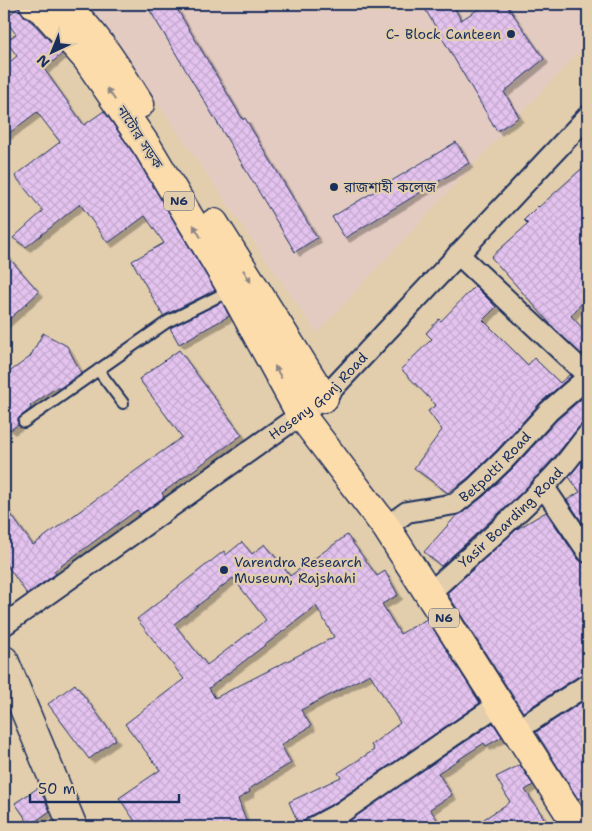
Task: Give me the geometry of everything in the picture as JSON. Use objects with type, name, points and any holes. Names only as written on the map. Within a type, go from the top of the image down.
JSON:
[{"type":"highway","name":"নাটোর সড়ক","points":[[34,4],[44,12],[87,59],[148,148],[232,290],[301,415]]},
{"type":"highway","points":[[64,4],[79,18],[105,50],[324,398]]},
{"type":"highway","name":"N6","points":[[301,415],[386,527],[578,827]]},
{"type":"main road","points":[[4,660],[73,827]]},
{"type":"street","name":"Hoseny Gonj Road","points":[[4,626],[324,398],[588,116]]},
{"type":"street","points":[[458,254],[588,377]]},
{"type":"street","name":"Betpotti Road","points":[[386,527],[407,512],[456,504],[476,488],[549,411],[588,377]]},
{"type":"street","name":"Yasir Boarding Road","points":[[428,594],[501,528],[562,468],[588,434]]},
{"type":"street","points":[[543,486],[586,544]]},
{"type":"street","points":[[516,731],[588,684]]},
{"type":"street","points":[[314,827],[346,820],[499,704]]},
{"type":"lane","points":[[24,422],[167,322],[232,290]]},
{"type":"lane","points":[[98,370],[123,403]]},
{"type":"shaded area","name":"রাজশাহী কলেজ","points":[[89,4],[588,4],[588,42],[317,333]]},
{"type":"building","points":[[146,4],[174,4],[243,120],[245,118],[317,238],[295,252]]},
{"type":"building","points":[[433,4],[452,4],[461,20],[487,4],[506,4],[544,59],[504,92],[519,117],[497,131],[425,9]]},
{"type":"building","points":[[19,7],[24,16],[62,54],[44,69],[84,125],[104,111],[135,156],[215,290],[163,316],[132,261],[164,243],[145,216],[108,243],[80,204],[26,247],[13,238],[43,211],[15,176],[60,142],[37,112],[4,137],[4,67],[17,56],[6,41],[16,34],[4,19]]},
{"type":"building","points":[[456,142],[469,163],[345,238],[332,217]]},
{"type":"building","points":[[588,163],[588,295],[571,316],[588,334],[588,348],[581,354],[555,329],[491,257],[528,224],[524,220],[538,206]]},
{"type":"building","points":[[4,252],[39,292],[4,324]]},
{"type":"building","points":[[475,286],[496,307],[483,320],[528,365],[534,358],[560,383],[569,375],[571,376],[540,403],[496,451],[468,478],[448,493],[414,468],[442,430],[428,411],[436,405],[401,369],[432,339],[426,333],[439,319],[441,321]]},
{"type":"building","points":[[222,302],[229,316],[179,344],[170,328]]},
{"type":"building","points":[[43,333],[67,346],[81,373],[30,406],[31,408],[18,419],[18,425],[10,430],[4,422],[4,376],[30,357]]},
{"type":"building","points":[[179,350],[242,435],[162,493],[164,497],[140,514],[137,510],[54,571],[56,574],[27,594],[4,561],[4,505],[33,545],[182,437],[139,379]]},
{"type":"building","points":[[588,393],[588,422],[583,423],[579,427],[553,459],[522,492],[441,566],[424,552],[456,516],[484,496],[514,467],[557,420]]},
{"type":"building","points":[[588,453],[588,531],[567,500],[580,492],[569,477]]},
{"type":"building","points":[[546,512],[578,559],[588,564],[588,672],[523,712],[447,593],[517,529]]},
{"type":"building","points":[[347,535],[377,576],[385,571],[398,595],[382,604],[400,634],[427,619],[480,703],[336,802],[308,817],[302,827],[300,827],[289,802],[341,777],[338,773],[374,750],[371,745],[400,723],[370,674],[301,710],[311,726],[281,745],[291,763],[249,789],[250,792],[238,799],[248,827],[139,827],[119,798],[160,770],[125,724],[184,679],[137,619],[224,551],[226,555],[242,542],[252,554],[265,544],[290,576]],"holes":[[[233,578],[266,620],[207,665],[174,624]],[[316,606],[334,637],[215,698],[209,688]]]},
{"type":"building","points":[[75,684],[116,739],[89,759],[48,704]]},
{"type":"building","points":[[588,698],[588,792],[578,799],[536,732]]},
{"type":"building","points":[[493,723],[502,737],[486,746],[484,743],[438,773],[452,795],[430,809],[442,827],[339,827]]},
{"type":"building","points":[[520,765],[533,785],[525,790],[550,827],[472,827],[510,802],[496,777]]},
{"type":"building","points":[[38,788],[50,811],[30,825],[15,803]]},
{"type":"place","name":"C- Block Canteen","points":[[511,34]]},
{"type":"place","name":"রাজশাহী কলেজ","points":[[334,187]]},
{"type":"place","name":"Varendra Research Museum, Rajshahi","points":[[224,570]]}]
